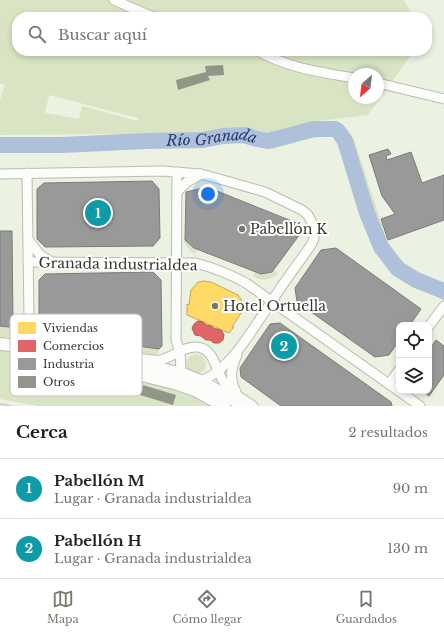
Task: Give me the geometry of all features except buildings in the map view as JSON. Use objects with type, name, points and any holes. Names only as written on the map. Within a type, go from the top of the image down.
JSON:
[{"type":"street","points":[[114,0],[142,12]]},
{"type":"street","points":[[267,56],[295,67],[348,77]]},
{"type":"street","points":[[384,84],[444,99]]},
{"type":"street","points":[[0,174],[162,171],[201,174],[245,185],[265,192],[302,210],[308,216],[313,225],[314,239],[240,348],[232,365],[232,385],[242,401]]},
{"type":"street","points":[[177,172],[176,336],[180,352],[181,371],[191,379],[194,385],[233,406]]},
{"type":"street","name":"Granada industrialdea","points":[[27,173],[28,314]]},
{"type":"street","points":[[177,192],[187,182],[201,174]]},
{"type":"street","points":[[28,239],[40,255],[52,262]]},
{"type":"street","name":"Granada industrialdea","points":[[28,262],[196,263],[222,271],[246,283],[420,406]]},
{"type":"street","points":[[432,322],[444,306]]},
{"type":"street","points":[[160,360],[172,350],[176,336]]},
{"type":"street","points":[[0,344],[10,345]]},
{"type":"street","points":[[0,347],[10,349]]},
{"type":"street","points":[[142,358],[160,360],[193,347],[205,350],[213,358],[225,384],[242,401]]},
{"type":"street","points":[[142,370],[178,380],[209,378],[224,366],[240,348]]},
{"type":"street","points":[[142,365],[191,379],[254,406]]},
{"type":"street","points":[[389,384],[396,374]]},
{"type":"street","points":[[142,375],[186,386],[224,406]]},
{"type":"green space","points":[[0,0],[404,0],[410,12],[12,12],[12,56],[410,56],[384,93],[384,68],[348,68],[348,104],[376,104],[368,115],[318,121],[334,124],[347,130],[354,139],[387,240],[392,249],[400,259],[409,266],[444,286],[444,301],[397,276],[377,253],[367,229],[343,148],[338,140],[333,137],[325,136],[308,139],[273,149],[237,142],[134,147],[0,145],[0,142],[126,134],[0,135],[0,100],[5,84],[0,84]],"holes":[[[49,95],[138,118],[138,121],[82,106],[79,119],[45,113]]]},
{"type":"green space","points":[[185,240],[197,249],[195,254],[191,252],[183,242]]},
{"type":"green space","points":[[274,270],[279,274],[269,279],[263,280],[253,276],[255,272],[261,274],[272,272]]},
{"type":"green space","points":[[0,326],[10,327],[10,337],[0,337]]},
{"type":"green space","points":[[0,347],[10,349],[10,396],[142,396],[173,405],[176,395],[143,385],[142,380],[171,387],[213,406],[38,406],[0,399]]},
{"type":"green space","points":[[142,347],[159,349],[156,355],[142,353]]},
{"type":"green space","points":[[196,354],[203,357],[206,364],[203,371],[196,374],[189,371],[186,364],[189,357]]},
{"type":"waterway","name":"Río Granada","points":[[0,145],[62,145],[203,140],[223,136],[244,135],[268,141],[314,129],[335,129],[345,141],[367,213],[381,247],[398,269],[416,280],[444,291]]},
{"type":"railway","points":[[0,404],[10,406]]},
{"type":"place","name":"Pabellón M","points":[[98,213]]},
{"type":"place","name":"Pabellón K","points":[[242,229]]},
{"type":"place","name":"Hotel Ortuella","points":[[215,306]]},
{"type":"place","name":"Pabellón H","points":[[284,346]]}]
